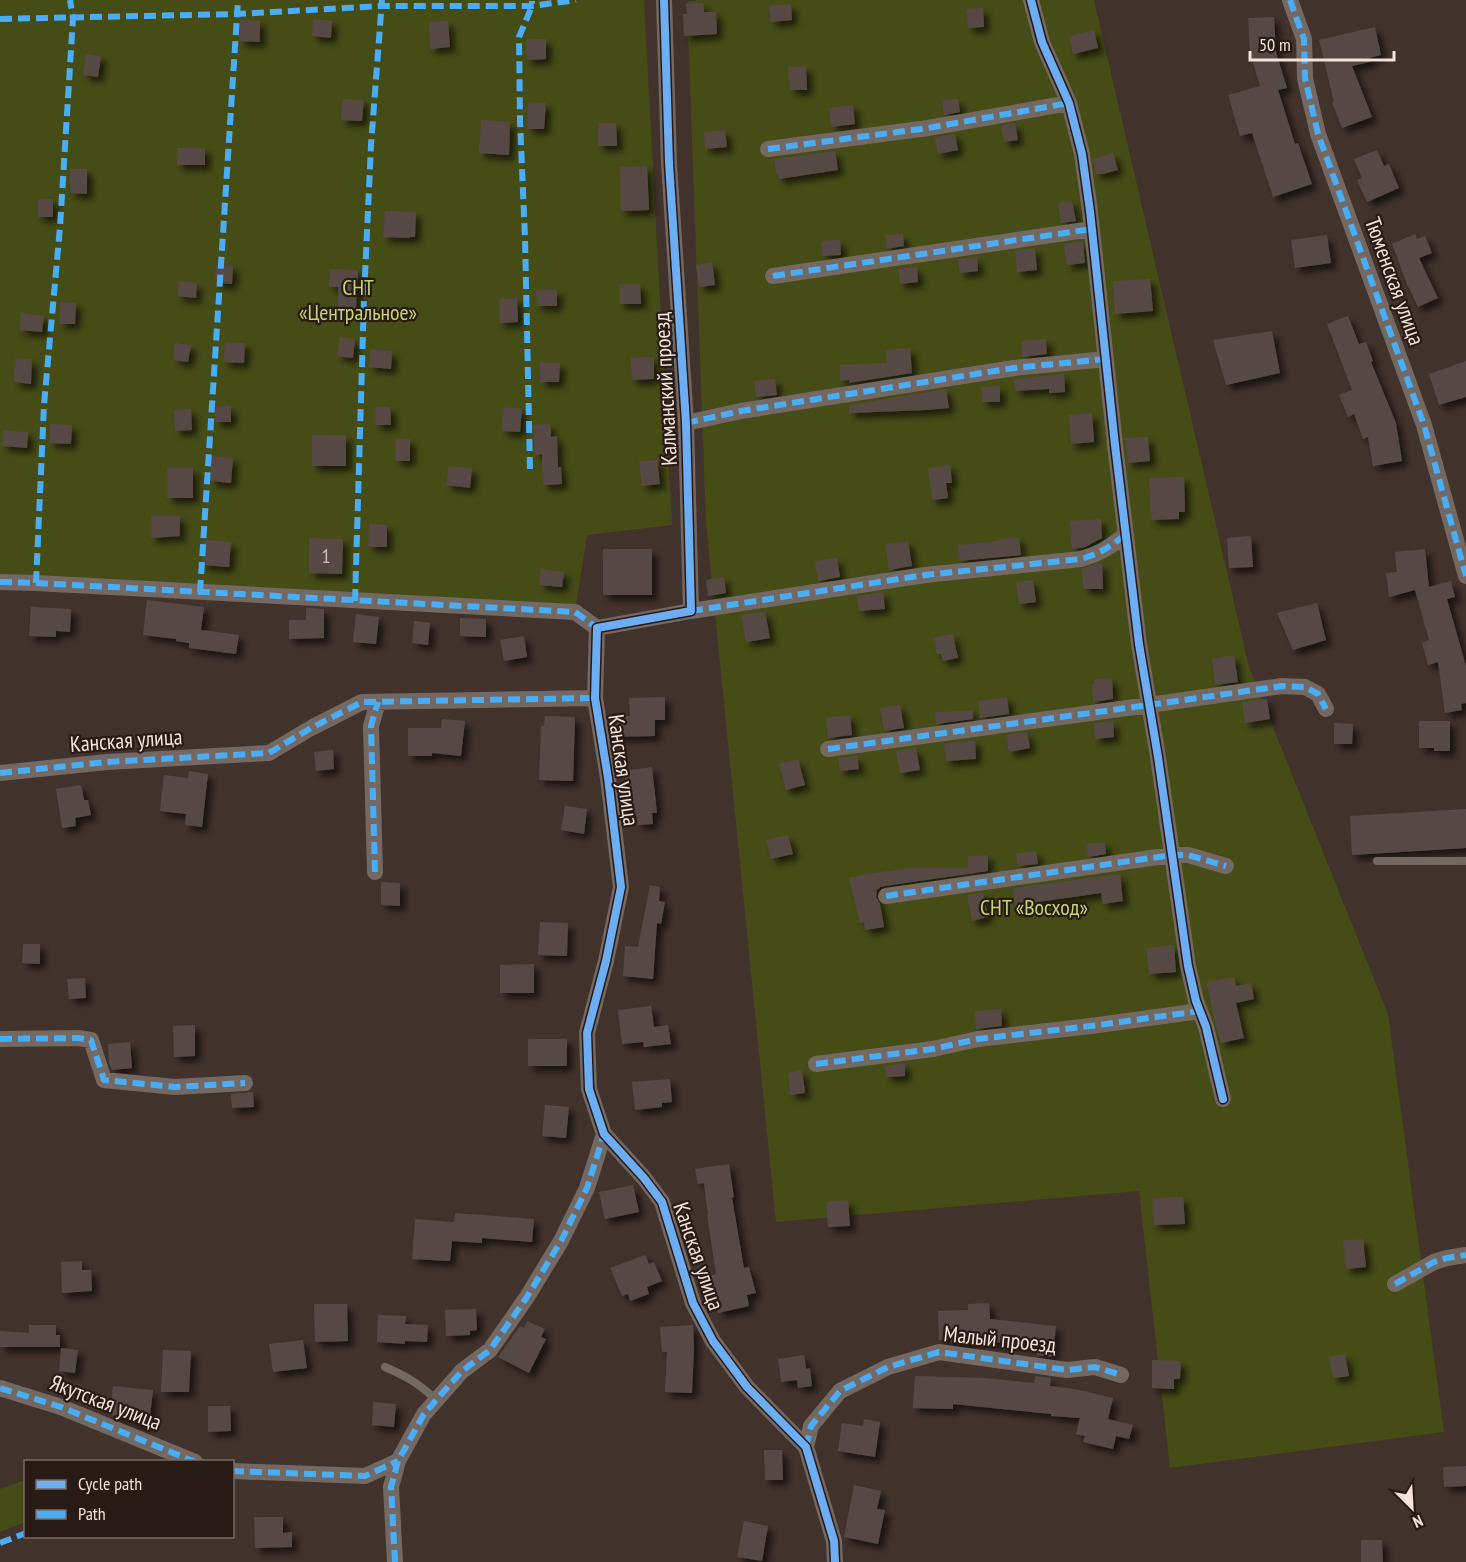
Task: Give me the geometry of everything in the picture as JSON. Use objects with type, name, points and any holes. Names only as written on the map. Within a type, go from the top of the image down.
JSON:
[{"type":"street","name":"Калманский проезд","points":[[664,0],[669,163],[686,423],[691,611]]},
{"type":"street","points":[[1031,0],[1042,42],[1069,103],[1082,154],[1139,644],[1188,966],[1224,1099]]},
{"type":"street","name":"Тюменская улица","points":[[1290,0],[1304,39],[1305,78],[1317,134],[1424,426],[1466,576]]},
{"type":"street","points":[[768,149],[928,128],[1069,103]]},
{"type":"street","points":[[772,276],[1092,229]]},
{"type":"street","points":[[686,423],[741,411],[1014,368],[1106,359]]},
{"type":"street","points":[[0,582],[575,612],[597,628],[925,575],[1081,559],[1108,549],[1126,534]]},
{"type":"street","points":[[594,698],[597,628]]},
{"type":"street","points":[[828,748],[1282,686],[1305,687],[1318,694],[1326,709]]},
{"type":"street","name":"Канская улица","points":[[0,774],[107,762],[269,753],[362,702],[594,698],[608,778],[621,887],[606,961],[587,1033],[589,1089],[604,1134],[644,1178],[662,1202],[693,1303],[713,1341],[747,1388],[806,1447],[834,1541],[835,1562]]},
{"type":"street","points":[[375,872],[371,726],[378,702]]},
{"type":"street","points":[[886,896],[1172,855],[1188,855],[1226,866]]},
{"type":"street","points":[[816,1064],[933,1049],[978,1039],[1200,1011]]},
{"type":"street","points":[[0,1039],[78,1038],[91,1040],[104,1080],[175,1087],[244,1083]]},
{"type":"street","points":[[395,1562],[391,1487],[398,1461],[424,1414],[462,1371],[490,1350],[527,1297],[561,1241],[587,1188],[604,1134]]},
{"type":"street","points":[[1395,1284],[1434,1262],[1466,1255]]},
{"type":"street","name":"Малый проезд","points":[[806,1447],[811,1426],[840,1391],[888,1367],[939,1352],[1067,1370],[1095,1367],[1121,1375]]},
{"type":"street","name":"Якутская улица","points":[[0,1388],[61,1407],[193,1460]]},
{"type":"street","points":[[234,1471],[366,1476],[398,1461]]},
{"type":"lane","points":[[1377,861],[1466,861]]},
{"type":"lane","points":[[385,1367],[423,1387],[436,1400]]},
{"type":"green space","name":"СНТ «Центральное»","points":[[0,0],[644,0],[672,525],[587,535],[575,612],[0,582]]},
{"type":"green space","name":"СНТ «Восход»","points":[[698,0],[1094,0],[1249,667],[1388,1014],[1444,1432],[1170,1468],[1139,1191],[776,1222],[706,523],[687,2]]},
{"type":"green space","points":[[24,1480],[24,1522],[0,1532],[0,1489]]},
{"type":"building","points":[[703,3],[704,12],[716,12],[717,34],[684,36],[683,14],[687,14],[686,4]]},
{"type":"building","points":[[791,4],[792,20],[771,22],[769,6]]},
{"type":"building","points":[[983,8],[984,27],[968,28],[966,9]]},
{"type":"building","points":[[1274,17],[1276,52],[1287,88],[1278,90],[1295,144],[1298,143],[1312,184],[1273,197],[1252,133],[1240,136],[1228,95],[1260,86],[1250,52],[1248,18]]},
{"type":"building","points":[[313,19],[332,21],[331,38],[312,36]]},
{"type":"building","points":[[240,20],[260,21],[260,42],[239,41]]},
{"type":"building","points":[[448,21],[450,47],[430,49],[429,22]]},
{"type":"building","points":[[1375,27],[1381,55],[1369,58],[1370,62],[1352,66],[1372,117],[1342,128],[1332,102],[1334,102],[1319,40]]},
{"type":"building","points":[[1094,30],[1098,48],[1073,54],[1069,36]]},
{"type":"building","points":[[526,39],[546,39],[546,59],[527,60]]},
{"type":"building","points":[[86,54],[101,56],[98,77],[83,75]]},
{"type":"building","points":[[806,66],[807,90],[790,90],[788,67]]},
{"type":"building","points":[[342,99],[364,100],[362,121],[341,120]]},
{"type":"building","points":[[958,99],[960,112],[944,115],[942,100]]},
{"type":"building","points":[[528,102],[546,103],[544,129],[527,129]]},
{"type":"building","points":[[853,105],[855,124],[831,127],[829,108]]},
{"type":"building","points":[[481,120],[510,122],[509,155],[479,153]]},
{"type":"building","points":[[598,123],[616,123],[617,146],[598,146]]},
{"type":"building","points":[[1015,123],[1018,140],[1004,142],[1001,126]]},
{"type":"building","points":[[725,130],[727,147],[705,149],[704,132]]},
{"type":"building","points":[[955,134],[958,150],[938,154],[935,137]]},
{"type":"building","points":[[177,148],[205,148],[205,165],[177,165]]},
{"type":"building","points":[[1377,150],[1384,166],[1389,164],[1399,188],[1367,202],[1357,180],[1362,178],[1354,159]]},
{"type":"building","points":[[835,151],[838,170],[779,179],[776,173],[774,159]]},
{"type":"building","points":[[1113,153],[1118,170],[1096,174],[1093,159]]},
{"type":"building","points":[[647,166],[649,210],[621,211],[620,167]]},
{"type":"building","points":[[70,169],[87,169],[87,194],[70,193]]},
{"type":"building","points":[[38,199],[53,199],[53,217],[38,217]]},
{"type":"building","points":[[1072,201],[1076,221],[1061,223],[1058,203]]},
{"type":"building","points":[[385,211],[416,212],[415,237],[383,237]]},
{"type":"building","points":[[903,234],[904,246],[886,249],[885,235]]},
{"type":"building","points":[[1415,234],[1417,239],[1425,236],[1432,253],[1419,258],[1438,298],[1418,307],[1392,244]]},
{"type":"building","points":[[1327,235],[1331,263],[1295,268],[1291,240]]},
{"type":"building","points":[[840,240],[841,255],[822,256],[821,241]]},
{"type":"building","points":[[1083,241],[1085,263],[1067,265],[1064,244]]},
{"type":"building","points":[[1035,248],[1037,270],[1017,272],[1015,251]]},
{"type":"building","points":[[977,257],[978,271],[960,273],[958,259]]},
{"type":"building","points":[[712,262],[715,285],[699,287],[696,265]]},
{"type":"building","points":[[216,265],[233,266],[232,284],[215,283]]},
{"type":"building","points":[[917,267],[918,282],[900,284],[898,269]]},
{"type":"building","points":[[330,269],[358,270],[356,308],[338,307],[338,287],[329,287]]},
{"type":"building","points":[[1150,279],[1153,311],[1115,314],[1113,281]]},
{"type":"building","points":[[179,281],[197,283],[196,298],[177,296]]},
{"type":"building","points":[[619,284],[640,284],[641,304],[619,304]]},
{"type":"building","points":[[536,290],[557,290],[557,306],[537,306]]},
{"type":"building","points":[[517,298],[518,322],[499,323],[499,299]]},
{"type":"building","points":[[60,302],[76,303],[75,324],[59,324]]},
{"type":"building","points":[[21,313],[44,316],[42,332],[19,330]]},
{"type":"building","points":[[1348,316],[1359,344],[1366,342],[1373,361],[1371,362],[1396,423],[1402,461],[1373,466],[1368,437],[1363,439],[1354,414],[1348,417],[1339,395],[1352,390],[1327,324]]},
{"type":"building","points":[[1272,331],[1280,373],[1226,385],[1213,340]]},
{"type":"building","points":[[340,337],[355,339],[353,358],[337,356]]},
{"type":"building","points":[[1046,339],[1047,354],[1022,357],[1021,341]]},
{"type":"building","points":[[225,342],[245,343],[244,363],[223,362]]},
{"type":"building","points":[[175,343],[191,345],[188,362],[173,360]]},
{"type":"building","points":[[910,348],[912,373],[849,383],[849,380],[840,381],[840,365],[887,363],[886,350]]},
{"type":"building","points":[[371,349],[392,351],[391,369],[369,367]]},
{"type":"building","points":[[654,357],[654,379],[632,380],[631,358]]},
{"type":"building","points":[[15,358],[32,359],[31,384],[14,382]]},
{"type":"building","points":[[1466,361],[1466,397],[1439,405],[1429,374]]},
{"type":"building","points":[[540,362],[560,363],[559,382],[540,382]]},
{"type":"building","points":[[1064,374],[1065,392],[1049,393],[1049,389],[1015,391],[1014,379]]},
{"type":"building","points":[[775,379],[777,395],[756,397],[754,381]]},
{"type":"building","points":[[1000,386],[1000,402],[982,402],[981,387]]},
{"type":"building","points":[[946,389],[949,408],[849,413],[849,405]]},
{"type":"building","points":[[215,406],[231,406],[231,422],[215,422]]},
{"type":"building","points":[[375,407],[390,407],[391,425],[375,425]]},
{"type":"building","points":[[503,407],[522,408],[520,432],[502,431]]},
{"type":"building","points":[[191,409],[192,430],[175,431],[174,410]]},
{"type":"building","points":[[1092,413],[1094,442],[1071,444],[1069,415]]},
{"type":"building","points":[[50,424],[72,425],[71,444],[49,443]]},
{"type":"building","points":[[550,424],[551,437],[557,436],[558,467],[561,467],[562,484],[543,485],[542,454],[535,455],[533,425]]},
{"type":"building","points":[[3,430],[28,432],[27,448],[2,446]]},
{"type":"building","points":[[312,435],[346,435],[346,466],[312,466]]},
{"type":"building","points":[[1148,437],[1150,461],[1128,463],[1125,438]]},
{"type":"building","points":[[395,439],[410,439],[410,461],[395,461]]},
{"type":"building","points":[[212,456],[233,458],[231,483],[210,481]]},
{"type":"building","points":[[657,460],[660,484],[642,486],[639,462]]},
{"type":"building","points":[[950,465],[952,483],[946,483],[948,498],[932,500],[928,468]]},
{"type":"building","points":[[449,466],[472,468],[470,488],[446,485]]},
{"type":"building","points":[[167,468],[193,468],[193,498],[167,498]]},
{"type":"building","points":[[1184,477],[1185,512],[1179,512],[1179,519],[1151,520],[1149,478]]},
{"type":"building","points":[[151,516],[180,516],[180,536],[151,538]]},
{"type":"building","points":[[1101,519],[1102,538],[1085,547],[1072,549],[1070,521]]},
{"type":"building","points":[[369,524],[387,525],[387,547],[368,547]]},
{"type":"building","points":[[1251,536],[1253,567],[1229,568],[1227,538]]},
{"type":"building","points":[[1019,537],[1021,555],[959,561],[958,545]]},
{"type":"building","points":[[309,538],[343,539],[342,574],[309,573]]},
{"type":"building","points":[[204,540],[231,542],[229,567],[202,565]]},
{"type":"building","points":[[908,541],[912,566],[889,570],[885,544]]},
{"type":"building","points":[[603,549],[652,549],[652,595],[603,595]]},
{"type":"building","points":[[1425,549],[1429,587],[1451,581],[1455,597],[1447,599],[1466,666],[1466,703],[1461,704],[1462,710],[1445,713],[1438,662],[1428,665],[1422,643],[1429,640],[1415,590],[1389,597],[1386,573],[1397,572],[1395,552]]},
{"type":"building","points":[[837,558],[840,577],[818,581],[815,561]]},
{"type":"building","points":[[1102,562],[1103,589],[1083,589],[1082,569]]},
{"type":"building","points":[[541,569],[564,572],[562,587],[539,585]]},
{"type":"building","points":[[724,577],[726,593],[708,596],[706,580]]},
{"type":"building","points":[[1033,580],[1036,602],[1019,604],[1016,582]]},
{"type":"building","points":[[883,592],[885,609],[859,611],[857,596]]},
{"type":"building","points":[[147,600],[204,607],[201,630],[239,635],[236,654],[189,648],[189,643],[176,641],[176,639],[143,635]]},
{"type":"building","points":[[1317,603],[1326,640],[1293,650],[1277,613]]},
{"type":"building","points":[[31,607],[71,609],[70,632],[56,631],[56,637],[29,636]]},
{"type":"building","points":[[306,608],[324,609],[324,638],[289,639],[289,620],[306,620]]},
{"type":"building","points":[[765,611],[770,638],[746,642],[741,615]]},
{"type":"building","points":[[356,614],[379,617],[376,644],[353,642]]},
{"type":"building","points":[[460,618],[486,619],[486,637],[460,636]]},
{"type":"building","points":[[414,621],[430,623],[428,645],[412,643]]},
{"type":"building","points":[[953,634],[958,658],[943,661],[941,654],[937,654],[933,638]]},
{"type":"building","points":[[524,636],[527,657],[504,661],[500,640]]},
{"type":"building","points":[[1234,655],[1238,682],[1215,685],[1212,659]]},
{"type":"building","points":[[1112,678],[1113,699],[1093,702],[1092,684],[1095,684],[1095,679]]},
{"type":"building","points":[[665,697],[665,720],[655,720],[655,736],[612,737],[609,717],[630,716],[629,698]]},
{"type":"building","points":[[1007,697],[1009,714],[980,718],[978,701]]},
{"type":"building","points":[[1267,699],[1270,719],[1245,723],[1242,702]]},
{"type":"building","points":[[900,705],[904,728],[884,731],[880,708]]},
{"type":"building","points":[[973,710],[973,719],[936,724],[935,712]]},
{"type":"building","points":[[850,715],[852,735],[828,738],[826,718]]},
{"type":"building","points":[[545,716],[575,717],[573,781],[539,780],[541,726],[544,726]]},
{"type":"building","points":[[442,719],[465,721],[461,756],[432,753],[432,756],[408,756],[408,728],[441,728]]},
{"type":"building","points":[[1113,721],[1114,737],[1095,739],[1094,723]]},
{"type":"building","points":[[1419,721],[1450,721],[1450,751],[1419,748]]},
{"type":"building","points":[[1334,723],[1353,724],[1352,744],[1334,744]]},
{"type":"building","points":[[1027,732],[1030,748],[1009,752],[1006,735]]},
{"type":"building","points":[[975,740],[976,759],[946,761],[944,744]]},
{"type":"building","points":[[916,748],[920,770],[900,773],[896,751]]},
{"type":"building","points":[[333,750],[334,769],[316,771],[314,752]]},
{"type":"building","points":[[857,756],[859,769],[840,771],[838,758]]},
{"type":"building","points":[[798,759],[805,785],[786,790],[779,764]]},
{"type":"building","points":[[652,767],[657,813],[652,813],[653,824],[638,825],[636,815],[625,816],[621,788],[626,788],[624,771]]},
{"type":"building","points":[[189,771],[208,774],[202,827],[185,825],[186,814],[160,811],[164,775],[188,778]]},
{"type":"building","points":[[81,785],[84,800],[88,800],[91,815],[75,818],[76,826],[62,828],[56,789]]},
{"type":"building","points":[[565,806],[587,809],[584,834],[561,830]]},
{"type":"building","points":[[1466,809],[1466,848],[1352,855],[1350,816]]},
{"type":"building","points":[[788,835],[793,854],[771,859],[766,840]]},
{"type":"building","points":[[1105,842],[1106,854],[1087,857],[1086,844]]},
{"type":"building","points":[[1036,851],[1038,864],[1018,866],[1016,854]]},
{"type":"building","points":[[988,855],[988,871],[880,887],[876,897],[880,904],[884,927],[865,930],[864,922],[860,923],[849,878],[911,868],[968,868],[968,856]]},
{"type":"building","points":[[1120,874],[1123,901],[1103,904],[1101,893],[1031,903],[1031,906],[1016,909],[1013,888]]},
{"type":"building","points":[[381,882],[400,883],[400,906],[381,905]]},
{"type":"building","points":[[650,885],[660,887],[659,901],[665,902],[661,924],[657,923],[653,979],[623,976],[625,946],[638,947]]},
{"type":"building","points":[[983,893],[988,917],[972,921],[967,895]]},
{"type":"building","points":[[540,922],[568,923],[567,956],[538,955]]},
{"type":"building","points":[[23,944],[40,944],[40,964],[22,963]]},
{"type":"building","points":[[1174,945],[1176,972],[1149,974],[1146,948]]},
{"type":"building","points":[[534,964],[534,993],[500,993],[500,965]]},
{"type":"building","points":[[1234,977],[1236,986],[1251,983],[1254,999],[1236,1003],[1244,1038],[1221,1043],[1207,982]]},
{"type":"building","points":[[85,978],[86,998],[69,999],[67,979]]},
{"type":"building","points":[[651,1006],[654,1027],[668,1025],[671,1044],[644,1047],[643,1042],[622,1044],[618,1010]]},
{"type":"building","points":[[1001,1009],[1002,1026],[976,1029],[975,1011]]},
{"type":"building","points":[[195,1025],[195,1056],[174,1057],[173,1026]]},
{"type":"building","points":[[528,1039],[567,1039],[567,1066],[528,1066]]},
{"type":"building","points":[[130,1042],[132,1068],[112,1070],[109,1063],[108,1044]]},
{"type":"building","points":[[905,1063],[905,1076],[886,1077],[885,1066]]},
{"type":"building","points":[[802,1070],[805,1093],[790,1095],[788,1073]]},
{"type":"building","points":[[670,1079],[672,1102],[662,1103],[662,1107],[635,1110],[632,1082]]},
{"type":"building","points":[[253,1092],[254,1107],[232,1108],[231,1094]]},
{"type":"building","points":[[545,1105],[569,1107],[566,1138],[542,1136]]},
{"type":"building","points":[[729,1164],[734,1197],[732,1198],[744,1268],[749,1267],[756,1293],[747,1295],[749,1306],[718,1313],[710,1276],[716,1274],[704,1183],[698,1184],[695,1169]]},
{"type":"building","points":[[633,1185],[639,1212],[605,1219],[599,1192]]},
{"type":"building","points":[[1183,1197],[1185,1224],[1154,1225],[1152,1198]]},
{"type":"building","points":[[848,1200],[850,1226],[828,1227],[826,1202]]},
{"type":"building","points":[[455,1213],[534,1219],[532,1242],[482,1238],[482,1243],[452,1241],[450,1261],[412,1259],[415,1219],[454,1222]]},
{"type":"building","points":[[1363,1239],[1366,1267],[1346,1269],[1343,1240]]},
{"type":"building","points":[[645,1255],[649,1264],[654,1262],[662,1281],[647,1287],[649,1294],[630,1301],[628,1294],[622,1296],[610,1268]]},
{"type":"building","points":[[82,1261],[82,1270],[91,1270],[92,1291],[62,1293],[61,1262]]},
{"type":"building","points":[[989,1303],[990,1319],[1056,1326],[1053,1357],[1037,1355],[1038,1346],[969,1340],[969,1345],[963,1345],[951,1343],[950,1340],[939,1340],[938,1311],[968,1310],[968,1304]]},
{"type":"building","points":[[314,1304],[347,1304],[348,1341],[315,1342]]},
{"type":"building","points":[[476,1309],[477,1330],[470,1331],[470,1335],[446,1336],[445,1310]]},
{"type":"building","points":[[378,1315],[406,1316],[405,1324],[428,1325],[427,1342],[405,1341],[405,1344],[377,1342]]},
{"type":"building","points":[[527,1321],[545,1329],[541,1337],[546,1339],[529,1373],[498,1357],[520,1326],[524,1328]]},
{"type":"building","points":[[29,1325],[56,1325],[56,1335],[60,1335],[60,1347],[0,1347],[0,1331],[29,1333]]},
{"type":"building","points":[[693,1325],[692,1393],[665,1392],[667,1352],[662,1352],[660,1327]]},
{"type":"building","points":[[303,1340],[307,1368],[273,1372],[269,1344]]},
{"type":"building","points":[[61,1348],[78,1350],[75,1373],[59,1371]]},
{"type":"building","points":[[163,1350],[191,1351],[189,1392],[161,1392]]},
{"type":"building","points":[[1345,1354],[1349,1376],[1333,1378],[1329,1357]]},
{"type":"building","points":[[804,1355],[806,1369],[810,1368],[812,1386],[798,1388],[797,1380],[781,1382],[778,1359]]},
{"type":"building","points":[[1152,1360],[1181,1361],[1180,1379],[1174,1379],[1174,1389],[1152,1388]]},
{"type":"building","points":[[915,1376],[986,1378],[1034,1383],[1035,1376],[1051,1378],[1050,1386],[1113,1398],[1108,1419],[1133,1425],[1129,1439],[1116,1436],[1113,1449],[1083,1442],[1085,1436],[1076,1434],[1080,1418],[953,1404],[953,1409],[913,1408]]},
{"type":"building","points":[[113,1386],[153,1390],[149,1424],[131,1422],[131,1417],[110,1415]]},
{"type":"building","points":[[373,1402],[396,1404],[394,1427],[372,1425]]},
{"type":"building","points":[[208,1406],[230,1406],[231,1431],[208,1432]]},
{"type":"building","points":[[864,1419],[880,1422],[875,1457],[838,1451],[842,1423],[863,1426]]},
{"type":"building","points":[[764,1450],[782,1450],[783,1480],[765,1480]]},
{"type":"building","points":[[1466,1466],[1466,1486],[1444,1487],[1443,1467]]},
{"type":"building","points":[[854,1485],[881,1491],[877,1509],[885,1510],[878,1544],[844,1537]]},
{"type":"building","points":[[254,1517],[283,1517],[283,1533],[292,1532],[292,1547],[255,1548]]},
{"type":"building","points":[[744,1521],[768,1526],[762,1561],[737,1557]]},
{"type":"building","points":[[1361,1540],[1382,1540],[1383,1562],[1361,1562]]},
{"type":"marked path","points":[[36,583],[44,405],[60,227],[73,18],[70,0]]},
{"type":"marked path","points":[[200,592],[238,0]]},
{"type":"marked path","points":[[355,601],[364,298],[371,145],[382,0]]},
{"type":"marked path","points":[[0,19],[237,14],[382,6],[532,6],[576,0]]},
{"type":"marked path","points":[[1290,0],[1304,39],[1305,78],[1318,134],[1424,425],[1466,576]]},
{"type":"marked path","points":[[530,469],[519,37],[532,1]]},
{"type":"marked path","points":[[768,149],[928,128],[1069,103]]},
{"type":"marked path","points":[[773,276],[1092,229]]},
{"type":"marked path","points":[[686,423],[741,411],[1014,368],[1106,359]]},
{"type":"marked path","points":[[691,611],[925,575],[1081,559],[1105,549],[1126,534]]},
{"type":"marked path","points":[[0,582],[575,612],[597,628]]},
{"type":"marked path","points":[[828,749],[1282,686],[1305,687],[1318,694],[1326,709]]},
{"type":"marked path","points":[[0,773],[107,762],[269,753],[362,702],[595,698]]},
{"type":"marked path","points":[[375,872],[371,726],[378,702]]},
{"type":"marked path","points":[[886,896],[1172,855],[1188,855],[1226,866]]},
{"type":"marked path","points":[[816,1064],[933,1049],[978,1039],[1200,1011]]},
{"type":"marked path","points":[[0,1039],[78,1038],[91,1040],[104,1080],[175,1087],[245,1083]]},
{"type":"marked path","points":[[395,1562],[391,1487],[398,1461],[424,1414],[462,1371],[490,1350],[527,1297],[561,1241],[587,1188],[604,1134]]},
{"type":"marked path","points":[[1395,1284],[1434,1262],[1466,1255]]},
{"type":"marked path","points":[[806,1447],[811,1426],[840,1391],[888,1367],[939,1352],[1067,1370],[1095,1367],[1121,1375]]},
{"type":"marked path","points":[[0,1388],[61,1407],[190,1460]]},
{"type":"marked path","points":[[234,1471],[365,1476],[398,1461]]},
{"type":"marked path","points":[[0,1543],[24,1534]]},
{"type":"cycle path","points":[[664,0],[669,163],[686,423],[691,611],[597,628],[595,698],[608,778],[621,887],[606,961],[587,1033],[589,1089],[604,1134],[644,1178],[662,1202],[693,1303],[713,1341],[747,1387],[806,1447],[834,1541],[835,1562]]},
{"type":"cycle path","points":[[1031,0],[1042,42],[1069,103],[1082,154],[1139,644],[1188,966],[1196,1001],[1206,1027],[1223,1099]]}]
